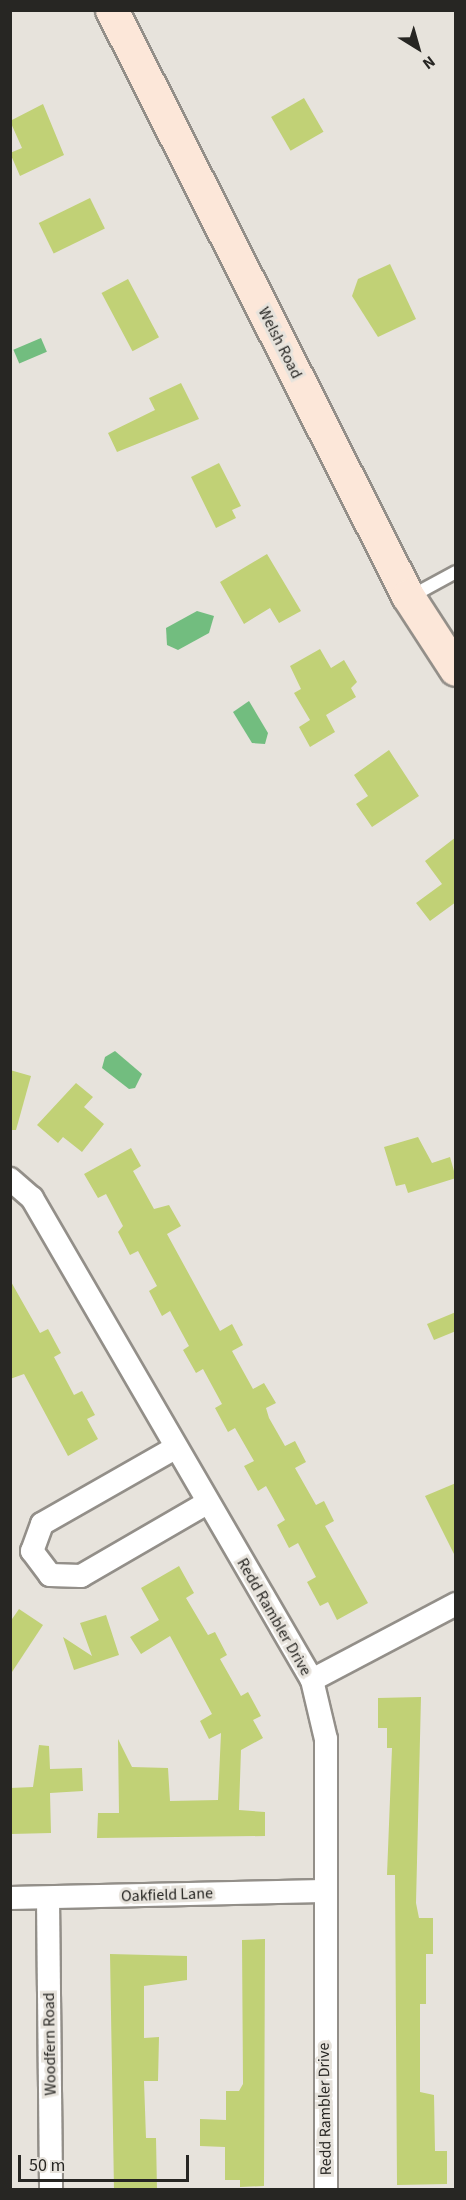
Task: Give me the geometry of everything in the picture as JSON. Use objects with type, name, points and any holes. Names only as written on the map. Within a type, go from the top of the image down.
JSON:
[{"type":"main road","name":"Welsh Road","points":[[112,10],[409,598],[456,670]]},
{"type":"street","name":"Redd Rambler Drive","points":[[10,1179],[32,1198],[175,1448],[312,1680],[326,1739],[323,1891],[326,2190]]},
{"type":"street","points":[[175,1448],[42,1524],[32,1551],[50,1575],[81,1576],[207,1503]]},
{"type":"street","points":[[312,1680],[456,1604]]},
{"type":"street","name":"Oakfield Lane","points":[[10,1898],[323,1891]]},
{"type":"street","name":"Woodfern Road","points":[[48,1898],[51,2190]]},
{"type":"lane","points":[[409,598],[456,572]]},
{"type":"shaded area","points":[[41,338],[47,352],[19,364],[13,350]]},
{"type":"shaded area","points":[[197,611],[214,616],[209,633],[178,650],[167,645],[166,628]]},
{"type":"shaded area","points":[[249,701],[268,733],[265,744],[252,743],[233,712]]},
{"type":"shaded area","points":[[115,1051],[142,1074],[135,1088],[129,1089],[102,1068],[105,1057]]},
{"type":"building","points":[[304,98],[324,132],[291,151],[271,117]]},
{"type":"building","points":[[43,104],[64,155],[20,176],[10,153],[22,148],[10,121]]},
{"type":"building","points":[[90,198],[105,229],[54,254],[39,223]]},
{"type":"building","points":[[390,264],[416,319],[378,337],[352,296],[358,279]]},
{"type":"building","points":[[128,279],[159,337],[132,351],[102,293]]},
{"type":"building","points":[[181,383],[199,419],[117,452],[108,433],[155,410],[149,398]]},
{"type":"building","points":[[219,463],[241,506],[232,510],[236,518],[216,528],[191,477]]},
{"type":"building","points":[[267,554],[301,611],[279,623],[270,608],[244,624],[220,582]]},
{"type":"building","points":[[320,649],[331,668],[344,660],[357,682],[351,688],[356,697],[326,715],[335,732],[310,747],[299,727],[310,720],[294,693],[301,689],[290,666]]},
{"type":"building","points":[[389,750],[419,796],[372,827],[356,804],[368,796],[354,775]]},
{"type":"building","points":[[456,837],[456,902],[430,921],[416,903],[442,884],[425,861]]},
{"type":"building","points":[[10,1070],[31,1076],[16,1130],[10,1130]]},
{"type":"building","points":[[76,1083],[93,1097],[84,1107],[104,1124],[82,1152],[63,1137],[58,1143],[37,1125]]},
{"type":"building","points":[[418,1137],[432,1163],[450,1157],[456,1178],[408,1193],[405,1184],[396,1186],[384,1147]]},
{"type":"building","points":[[131,1148],[141,1166],[133,1171],[154,1209],[169,1205],[181,1226],[167,1234],[220,1331],[232,1324],[243,1345],[232,1351],[253,1389],[264,1383],[276,1403],[266,1408],[269,1418],[285,1446],[295,1441],[306,1462],[295,1468],[316,1505],[324,1501],[334,1521],[325,1526],[368,1603],[337,1620],[328,1602],[320,1606],[307,1582],[316,1577],[298,1543],[289,1548],[277,1525],[285,1520],[266,1486],[258,1491],[244,1466],[254,1461],[235,1428],[228,1432],[215,1408],[222,1404],[203,1369],[196,1373],[183,1350],[189,1346],[170,1311],[162,1316],[149,1291],[157,1286],[138,1251],[130,1255],[118,1232],[123,1226],[106,1194],[98,1198],[84,1174]]},
{"type":"building","points":[[10,1280],[40,1333],[48,1329],[61,1353],[54,1357],[74,1395],[82,1391],[95,1415],[87,1419],[98,1439],[68,1456],[24,1374],[10,1379]]},
{"type":"building","points":[[456,1312],[456,1331],[434,1340],[427,1324]]},
{"type":"building","points":[[456,1483],[456,1558],[425,1496]]},
{"type":"building","points":[[179,1566],[194,1593],[186,1598],[208,1635],[215,1632],[227,1655],[220,1659],[241,1696],[248,1692],[261,1716],[253,1720],[263,1738],[241,1750],[239,1810],[265,1812],[265,1836],[97,1838],[98,1813],[119,1813],[118,1739],[132,1767],[168,1768],[170,1801],[218,1800],[221,1733],[209,1739],[200,1721],[212,1714],[170,1636],[141,1654],[130,1637],[159,1620],[141,1588]]},
{"type":"building","points":[[19,1609],[43,1625],[10,1675],[10,1622]]},
{"type":"building","points":[[106,1615],[119,1655],[74,1670],[63,1637],[92,1656],[80,1623]]},
{"type":"building","points":[[421,1697],[416,1903],[419,1918],[433,1918],[433,1954],[426,1954],[426,2004],[420,2004],[420,2092],[434,2095],[435,2151],[447,2151],[447,2184],[397,2185],[395,1875],[387,1875],[392,1748],[387,1748],[387,1728],[378,1728],[378,1698]]},
{"type":"building","points":[[39,1745],[49,1746],[50,1769],[82,1768],[83,1791],[50,1793],[51,1833],[11,1834],[10,1788],[33,1787]]},
{"type":"building","points":[[265,1939],[264,2186],[240,2187],[240,2180],[225,2180],[225,2147],[200,2146],[200,2119],[226,2120],[226,2091],[239,2091],[243,2084],[242,1940]]},
{"type":"building","points":[[110,1954],[187,1956],[187,1980],[144,1986],[144,2038],[159,2037],[158,2081],[144,2081],[146,2138],[156,2138],[157,2190],[114,2190]]}]
